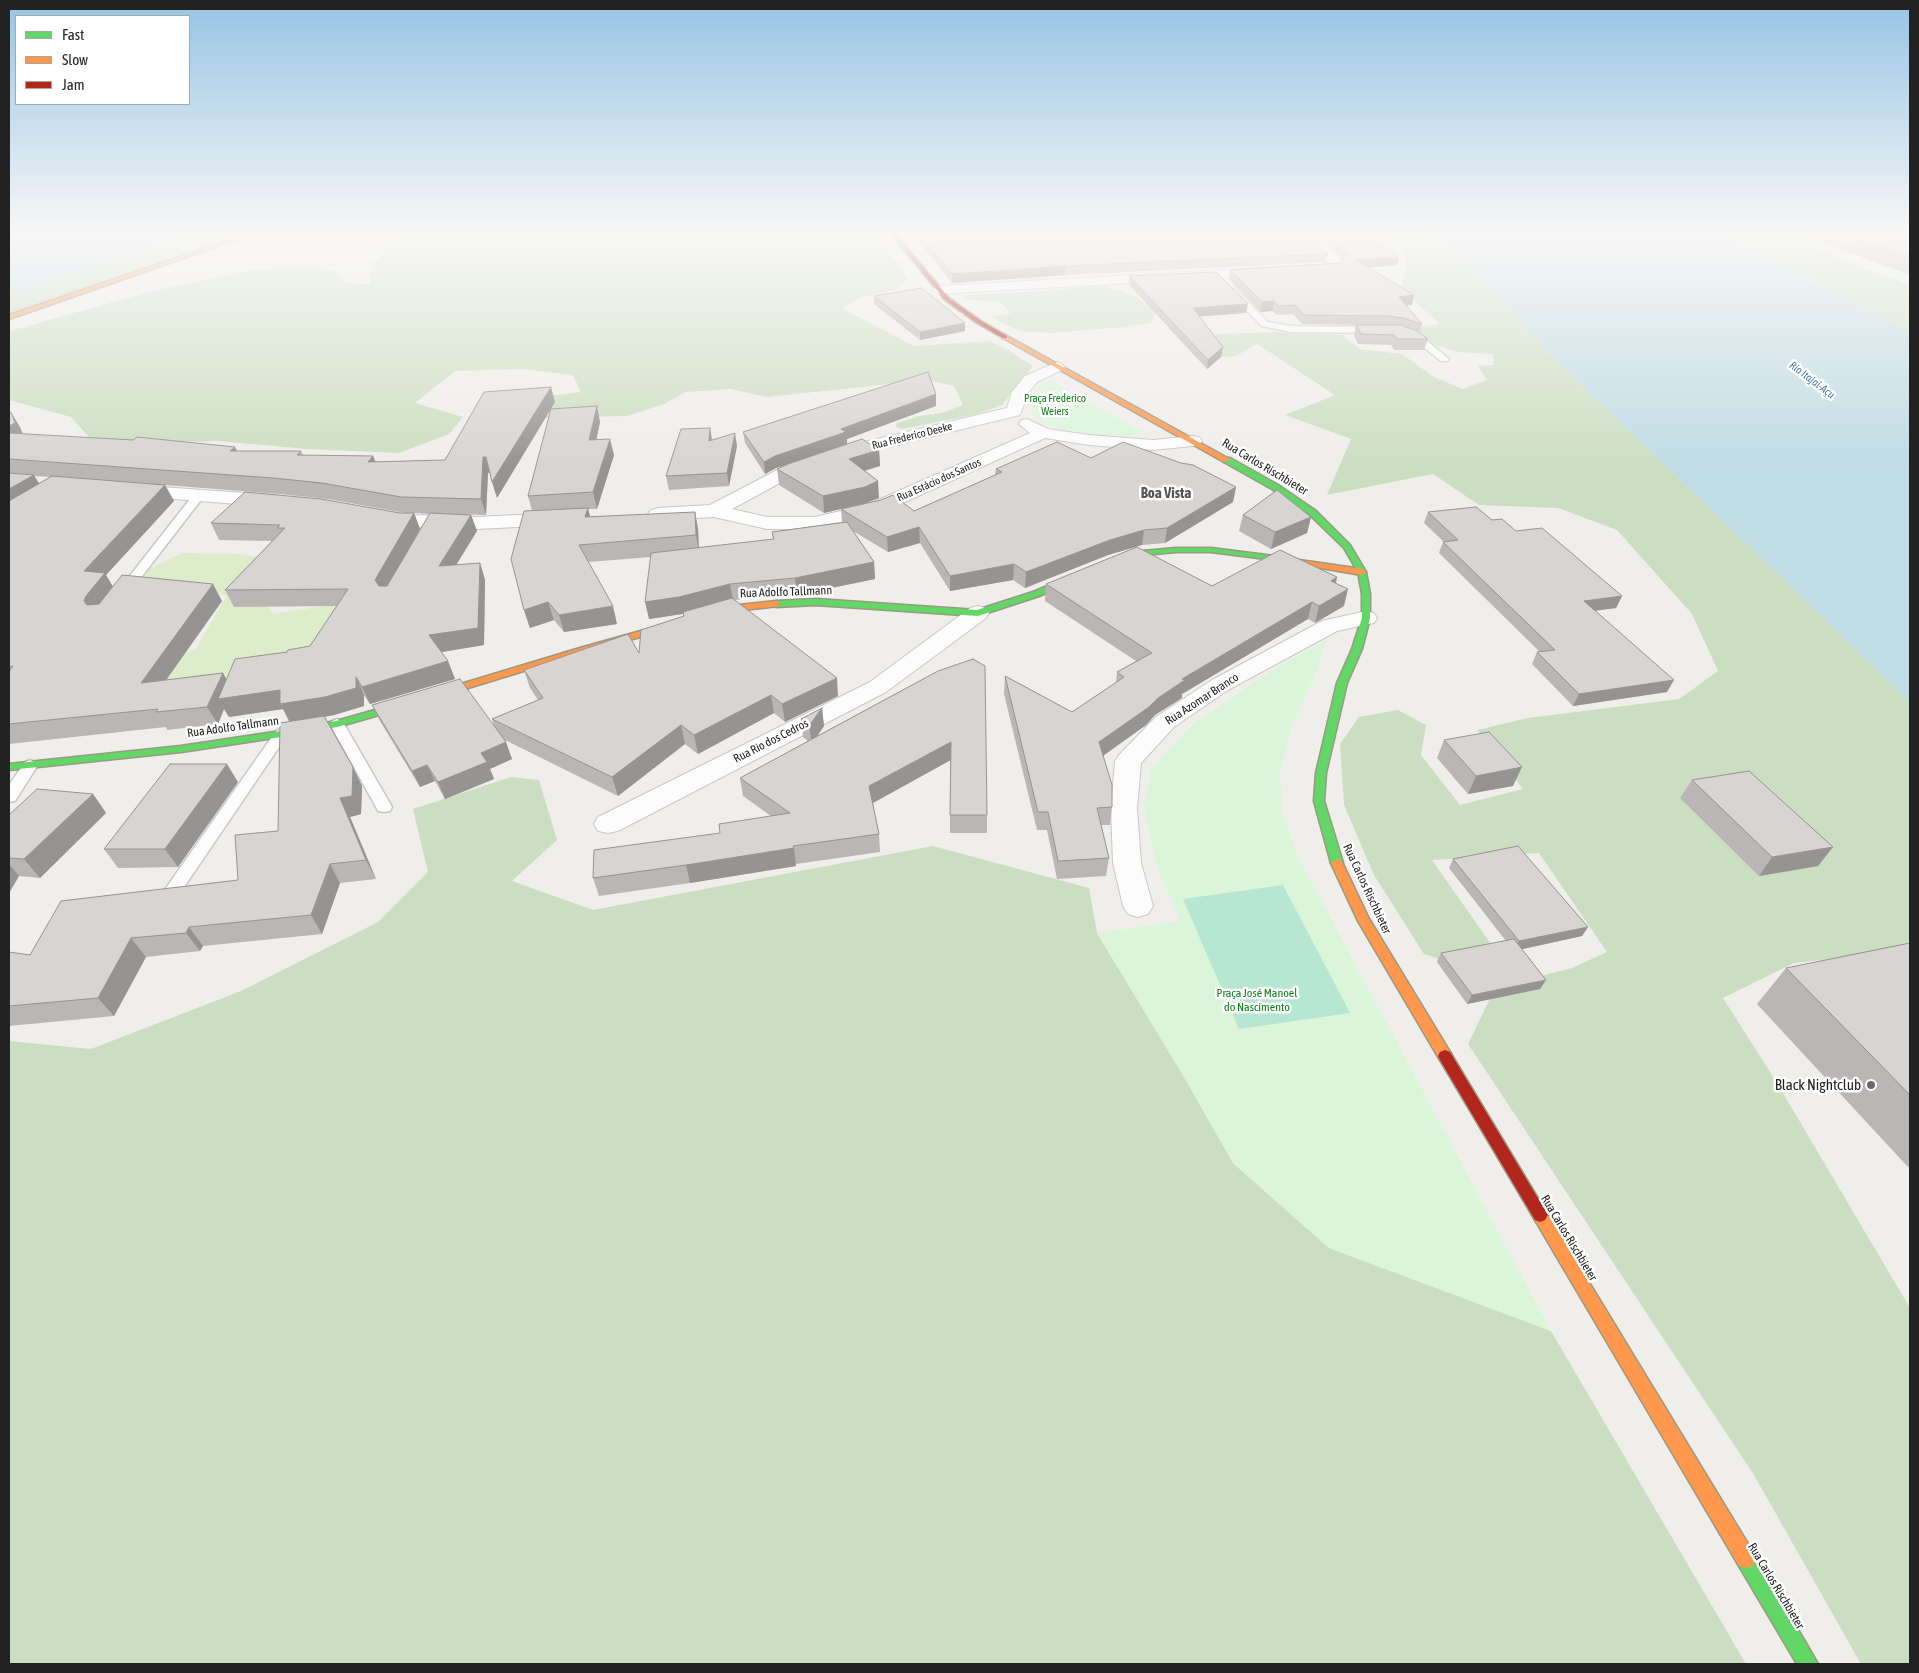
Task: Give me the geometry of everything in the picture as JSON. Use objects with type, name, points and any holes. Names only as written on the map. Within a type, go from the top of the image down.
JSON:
[{"type":"street","points":[[9,317],[23,312]]},
{"type":"street","name":"Rua Carlos Rischbieter","points":[[966,312],[979,322],[1058,367],[1275,487],[1313,513],[1347,547],[1362,572],[1366,594],[1366,618],[1342,684],[1320,773],[1319,801],[1333,855],[1362,918],[1380,949],[1808,1664]]},
{"type":"street","points":[[1058,367],[1031,379],[1020,392],[1014,412],[1024,423],[1043,433],[1089,440],[1153,445],[1193,441]]},
{"type":"street","name":"Rua Frederico Deeke","points":[[637,515],[714,511],[775,478],[809,464],[841,454],[1014,412]]},
{"type":"street","name":"Rua Estácio dos Santos","points":[[714,511],[767,523],[815,523],[852,515],[874,509],[905,496],[1043,433]]},
{"type":"street","points":[[110,490],[290,503]]},
{"type":"street","points":[[367,514],[430,527],[580,518]]},
{"type":"street","name":"Rua Adolfo Tallmann","points":[[9,767],[181,748],[337,724],[583,650],[733,608],[765,604],[816,602],[978,613],[1036,594],[1116,561],[1144,553],[1211,550],[1252,554],[1308,566],[1362,572]]},
{"type":"street","name":"Rua Rio dos Cedros","points":[[608,824],[878,687],[978,613]]},
{"type":"street","name":"Rua Azomar Branco","points":[[1138,906],[1127,864],[1124,808],[1128,761],[1165,722],[1220,685],[1330,626],[1366,618]]},
{"type":"lane","points":[[1253,312],[1265,324],[1290,329],[1385,330]]},
{"type":"lane","points":[[1400,332],[1418,338],[1444,359]]},
{"type":"lane","points":[[115,602],[198,496]]},
{"type":"lane","points":[[337,724],[384,807]]},
{"type":"lane","points":[[172,892],[281,734]]},
{"type":"lane","points":[[9,796],[30,765]]},
{"type":"green space","points":[[77,312],[850,312],[914,346],[989,341],[1005,348],[1033,366],[1002,405],[977,414],[902,429],[896,427],[897,423],[920,416],[942,413],[963,405],[954,386],[928,380],[767,397],[730,389],[686,392],[664,404],[627,416],[532,418],[540,397],[581,392],[573,375],[522,369],[455,371],[415,403],[463,417],[449,434],[399,453],[307,449],[218,441],[95,444],[71,417],[9,400],[9,331]]},
{"type":"green space","points":[[1427,312],[1512,312],[1564,368],[1910,702],[1910,950],[1794,963],[1723,998],[1777,1083],[1910,1308],[1910,1664],[1861,1664],[1754,1475],[1468,1044],[1495,988],[1572,968],[1607,952],[1539,853],[1432,860],[1493,947],[1476,971],[1424,954],[1374,875],[1344,805],[1340,744],[1359,717],[1398,710],[1426,725],[1421,755],[1460,805],[1523,789],[1477,730],[1528,718],[1679,699],[1718,671],[1692,614],[1617,530],[1558,508],[1479,505],[1433,474],[1327,495],[1351,439],[1285,415],[1335,395],[1257,344],[1236,356],[1207,358],[1196,344],[1218,334],[1274,332],[1342,335],[1360,349],[1402,354],[1434,377],[1463,389],[1487,380],[1478,366],[1494,365],[1493,354],[1459,352],[1434,345],[1415,334],[1415,328],[1440,324]]},
{"type":"green space","points":[[1872,312],[1910,312],[1910,332]]},
{"type":"green space","points":[[1011,313],[1155,313],[1151,323],[1051,333],[1020,331],[990,317]]},
{"type":"green space","name":"Praça Frederico Weiers","points":[[1051,380],[1142,431],[1136,435],[1128,436],[1099,435],[1064,430],[1042,423],[1032,413],[1029,405],[1035,391],[1043,382]]},
{"type":"green space","points":[[182,553],[239,554],[258,557],[267,606],[273,614],[330,605],[349,611],[313,657],[238,673],[154,685],[156,663],[195,650],[227,595],[141,584],[149,569]]},
{"type":"green space","name":"Praça José Manoel do Nascimento","points":[[1327,640],[1312,682],[1292,726],[1280,773],[1282,812],[1298,857],[1551,1331],[1329,1248],[1233,1163],[1184,1077],[1097,933],[1181,921],[1157,868],[1144,806],[1151,770],[1194,723],[1282,664]]},
{"type":"green space","points":[[511,777],[539,780],[557,840],[512,881],[593,910],[933,846],[1089,888],[1097,933],[1184,1077],[1233,1163],[1329,1248],[1551,1331],[1746,1664],[9,1664],[9,1041],[91,1049],[241,991],[378,922],[428,872],[413,809]]},
{"type":"green space","points":[[1283,885],[1350,1013],[1239,1029],[1183,899]]},
{"type":"water","name":"Rio Itajaí-Açu","points":[[1512,312],[1872,312],[1910,332],[1910,702],[1564,368]]},
{"type":"building","points":[[895,312],[952,312],[965,323],[920,332]]},
{"type":"building","points":[[1163,312],[1196,312],[1223,347],[1208,360]]},
{"type":"building","points":[[1301,312],[1412,312],[1422,324],[1388,316],[1304,315]]},
{"type":"building","points":[[1356,325],[1401,325],[1417,331],[1428,339],[1397,339],[1394,335],[1361,334]]},
{"type":"building","points":[[928,372],[936,394],[841,429],[846,432],[775,456],[764,462],[743,432]]},
{"type":"building","points":[[551,387],[492,482],[486,457],[483,457],[481,499],[401,497],[322,483],[273,478],[9,459],[9,433],[133,440],[137,437],[235,447],[230,451],[301,451],[297,455],[373,456],[368,462],[445,460],[484,392]]},
{"type":"building","points":[[597,406],[589,440],[610,439],[593,492],[528,496],[551,409]]},
{"type":"building","points":[[9,412],[11,412],[15,423],[9,426]]},
{"type":"building","points":[[710,428],[709,441],[735,433],[727,473],[666,476],[681,429]]},
{"type":"building","points":[[862,439],[879,450],[849,459],[878,481],[865,487],[823,496],[777,469],[788,464]]},
{"type":"building","points":[[1057,442],[1091,458],[1123,442],[1181,463],[1193,465],[1236,487],[1167,528],[1144,530],[1110,540],[1026,572],[1014,564],[950,576],[919,527],[887,537],[841,509],[881,500],[893,495],[914,511],[1002,472],[996,469]]},
{"type":"building","points":[[9,473],[34,475],[9,489]]},
{"type":"building","points":[[52,476],[165,485],[84,571],[105,573],[84,601],[87,605],[99,604],[122,575],[213,584],[141,683],[223,673],[207,707],[156,712],[158,709],[9,724],[9,672],[13,666],[9,667],[9,501]]},
{"type":"building","points":[[1277,490],[1311,517],[1275,532],[1243,515]]},
{"type":"building","points":[[245,492],[321,499],[400,513],[414,513],[375,580],[379,586],[387,586],[430,513],[471,515],[439,566],[480,563],[478,628],[429,635],[448,661],[362,687],[356,677],[356,688],[325,697],[280,704],[280,690],[218,699],[235,659],[287,652],[288,650],[310,646],[348,589],[225,590],[285,528],[277,528],[280,525],[211,523]]},
{"type":"building","points":[[1476,507],[1492,520],[1502,519],[1516,531],[1542,528],[1622,596],[1584,601],[1674,680],[1579,694],[1537,652],[1555,650],[1443,542],[1458,540],[1428,512]]},
{"type":"building","points":[[588,508],[585,517],[695,512],[696,535],[579,545],[613,606],[559,615],[548,602],[524,610],[511,559],[524,511]]},
{"type":"building","points":[[847,522],[874,562],[795,578],[730,584],[679,597],[645,602],[651,553],[774,539],[772,532]]},
{"type":"building","points":[[1137,547],[1212,586],[1280,550],[1337,577],[1331,581],[1348,589],[1319,606],[1312,602],[1182,679],[1185,680],[1099,742],[1112,785],[1112,807],[1097,808],[1109,858],[1058,861],[1048,812],[1038,812],[1005,676],[1072,712],[1124,677],[1117,672],[1152,653],[1046,584]]},
{"type":"building","points":[[732,598],[837,678],[782,704],[771,695],[694,735],[681,725],[612,777],[492,719],[543,698],[524,670],[628,634],[639,653],[641,630],[684,616],[683,612]]},
{"type":"building","points":[[973,659],[985,666],[987,815],[950,815],[951,742],[869,786],[879,834],[593,878],[594,850],[720,833],[719,824],[790,813],[740,778],[938,671]]},
{"type":"building","points":[[460,679],[506,742],[481,753],[487,762],[438,782],[427,765],[412,771],[372,705]]},
{"type":"building","points":[[822,708],[809,726],[801,719]]},
{"type":"building","points":[[324,716],[353,767],[352,796],[340,798],[366,860],[330,864],[311,915],[189,927],[186,933],[131,938],[98,998],[9,1006],[9,952],[30,955],[61,901],[238,880],[235,835],[278,831],[280,723]]},
{"type":"building","points":[[1489,732],[1522,767],[1476,776],[1444,740]]},
{"type":"building","points":[[170,764],[227,764],[165,849],[104,849]]},
{"type":"building","points":[[1749,771],[1833,847],[1772,857],[1692,780]]},
{"type":"building","points":[[37,789],[93,794],[24,859],[9,858],[9,815]]},
{"type":"building","points":[[1518,846],[1588,927],[1519,941],[1453,859]]},
{"type":"building","points":[[1514,939],[1546,980],[1472,995],[1441,953]]},
{"type":"building","points":[[1910,943],[1910,1095],[1786,968]]},
{"type":"traffic: fast","points":[[1227,460],[1275,487],[1313,513],[1347,547],[1362,572],[1366,594],[1366,618],[1357,649],[1342,683],[1321,773],[1319,801],[1337,863]]},
{"type":"traffic: fast","points":[[776,604],[816,602],[978,613],[1036,594],[1116,561],[1143,553],[1176,550],[1211,550],[1274,558]]},
{"type":"traffic: fast","points":[[9,767],[181,749],[281,734],[337,724],[382,711]]},
{"type":"traffic: fast","points":[[1746,1559],[1808,1664]]},
{"type":"traffic: slow","points":[[9,317],[23,312]]},
{"type":"traffic: slow","points":[[1005,337],[1227,460]]},
{"type":"traffic: slow","points":[[1274,558],[1362,572]]},
{"type":"traffic: slow","points":[[382,711],[583,650],[733,608],[776,604]]},
{"type":"traffic: slow","points":[[1337,863],[1362,918],[1445,1056]]},
{"type":"traffic: slow","points":[[1540,1215],[1746,1559]]},
{"type":"traffic: jam","points":[[965,312],[1005,337]]},
{"type":"traffic: jam","points":[[1445,1056],[1540,1215]]},
{"type":"place","name":"Black Nightclub","points":[[1871,1085]]},
{"type":"district","name":"Boa Vista","points":[[1166,493]]}]
